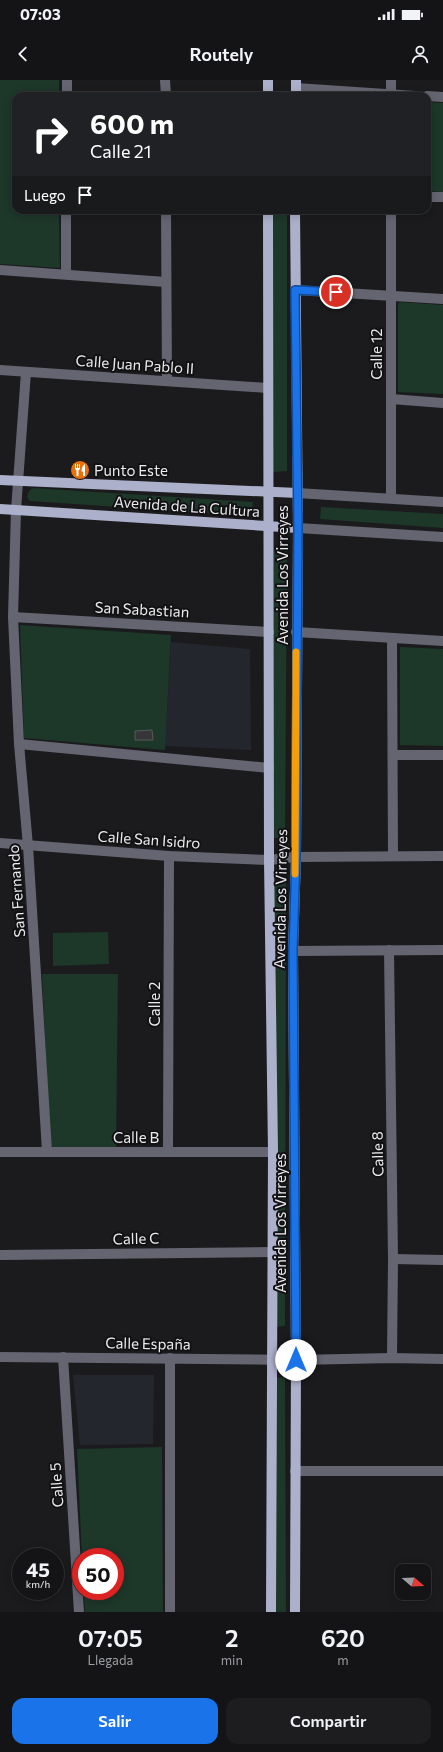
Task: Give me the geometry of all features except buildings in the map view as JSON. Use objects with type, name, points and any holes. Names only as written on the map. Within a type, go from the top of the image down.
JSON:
[{"type":"main road","points":[[268,80],[268,92]]},
{"type":"main road","name":"Avenida Los Virreyes","points":[[268,214],[269,860],[273,1152],[271,1612]]},
{"type":"main road","name":"Avenida Los Virreyes","points":[[295,214],[298,528],[296,632],[296,857],[293,950],[296,1360],[295,1612]]},
{"type":"main road","name":"Avenida de La Cultura","points":[[0,480],[297,493]]},
{"type":"main road","name":"Avenida de La Cultura","points":[[0,509],[298,528]]},
{"type":"street","points":[[67,80],[67,92]]},
{"type":"street","points":[[166,80],[166,92]]},
{"type":"street","points":[[391,80],[391,92]]},
{"type":"street","points":[[296,88],[344,92]]},
{"type":"street","points":[[431,96],[443,97]]},
{"type":"street","points":[[431,197],[443,198]]},
{"type":"street","points":[[66,214],[66,274]]},
{"type":"street","points":[[166,214],[167,381]]},
{"type":"street","name":"Calle 12","points":[[391,214],[392,498]]},
{"type":"street","points":[[0,270],[166,282]]},
{"type":"street","points":[[295,290],[443,299]]},
{"type":"street","name":"Calle Juan Pablo II","points":[[0,370],[268,388]]},
{"type":"street","name":"San Fernando","points":[[26,372],[16,510],[13,617],[19,744],[28,846],[47,1151]]},
{"type":"street","points":[[391,399],[443,403]]},
{"type":"street","name":"Avenida de La Cultura","points":[[297,493],[443,502]]},
{"type":"street","name":"Avenida de La Cultura","points":[[298,528],[443,537]]},
{"type":"street","name":"San Sabastian","points":[[13,617],[269,632]]},
{"type":"street","points":[[296,632],[443,641]]},
{"type":"street","points":[[392,638],[393,856]]},
{"type":"street","points":[[19,744],[269,768]]},
{"type":"street","points":[[393,755],[443,755]]},
{"type":"street","name":"Calle San Isidro","points":[[0,844],[169,856],[269,860],[296,857],[443,856]]},
{"type":"street","name":"Calle 2","points":[[168,1152],[169,856]]},
{"type":"street","points":[[293,950],[443,950]]},
{"type":"street","name":"Calle 8","points":[[389,950],[393,1259],[392,1358]]},
{"type":"street","name":"Calle B","points":[[0,1152],[273,1152]]},
{"type":"street","name":"Calle C","points":[[0,1255],[273,1252]]},
{"type":"street","points":[[393,1259],[443,1260]]},
{"type":"street","name":"Calle España","points":[[0,1357],[296,1360],[392,1358],[443,1359]]},
{"type":"street","name":"Calle 5","points":[[63,1357],[79,1612]]},
{"type":"street","points":[[170,1358],[170,1612]]},
{"type":"street","points":[[295,1470],[443,1471]]},
{"type":"shaded area","points":[[171,642],[250,649],[251,750],[165,746]]},
{"type":"shaded area","points":[[73,1375],[154,1375],[153,1444],[80,1445]]},
{"type":"green space","points":[[0,80],[59,80],[59,92],[12,92],[12,214],[59,214],[60,268],[0,264]]},
{"type":"green space","points":[[431,102],[443,103],[443,192],[431,191]]},
{"type":"green space","points":[[273,214],[287,214],[287,471],[273,472]]},
{"type":"green space","points":[[399,302],[443,305],[443,394],[398,392]]},
{"type":"green space","points":[[33,488],[253,502],[251,516],[30,501],[27,497],[29,491]]},
{"type":"green space","points":[[321,507],[443,514],[443,528],[320,519]]},
{"type":"green space","points":[[274,547],[287,548],[285,838],[274,838]]},
{"type":"green space","points":[[20,625],[171,635],[165,750],[24,738]]},
{"type":"green space","points":[[400,647],[443,649],[443,746],[400,745]]},
{"type":"green space","points":[[286,883],[285,1326],[274,1327],[274,884]]},
{"type":"green space","points":[[108,932],[109,964],[53,966],[53,933]]},
{"type":"green space","points":[[42,974],[118,974],[116,1149],[55,1148],[50,1145]]},
{"type":"green space","points":[[274,1377],[285,1378],[286,1612],[276,1612]]},
{"type":"green space","points":[[162,1447],[163,1612],[85,1612],[84,1600],[124,1600],[124,1548],[82,1548],[77,1449]]},
{"type":"slow traffic","points":[[295,874],[296,652]]},
{"type":"place","name":"Punto Este","points":[[80,470]]},
{"type":"route","points":[[296,1360],[293,950],[296,857],[296,632],[298,528],[295,290],[336,292]]}]
